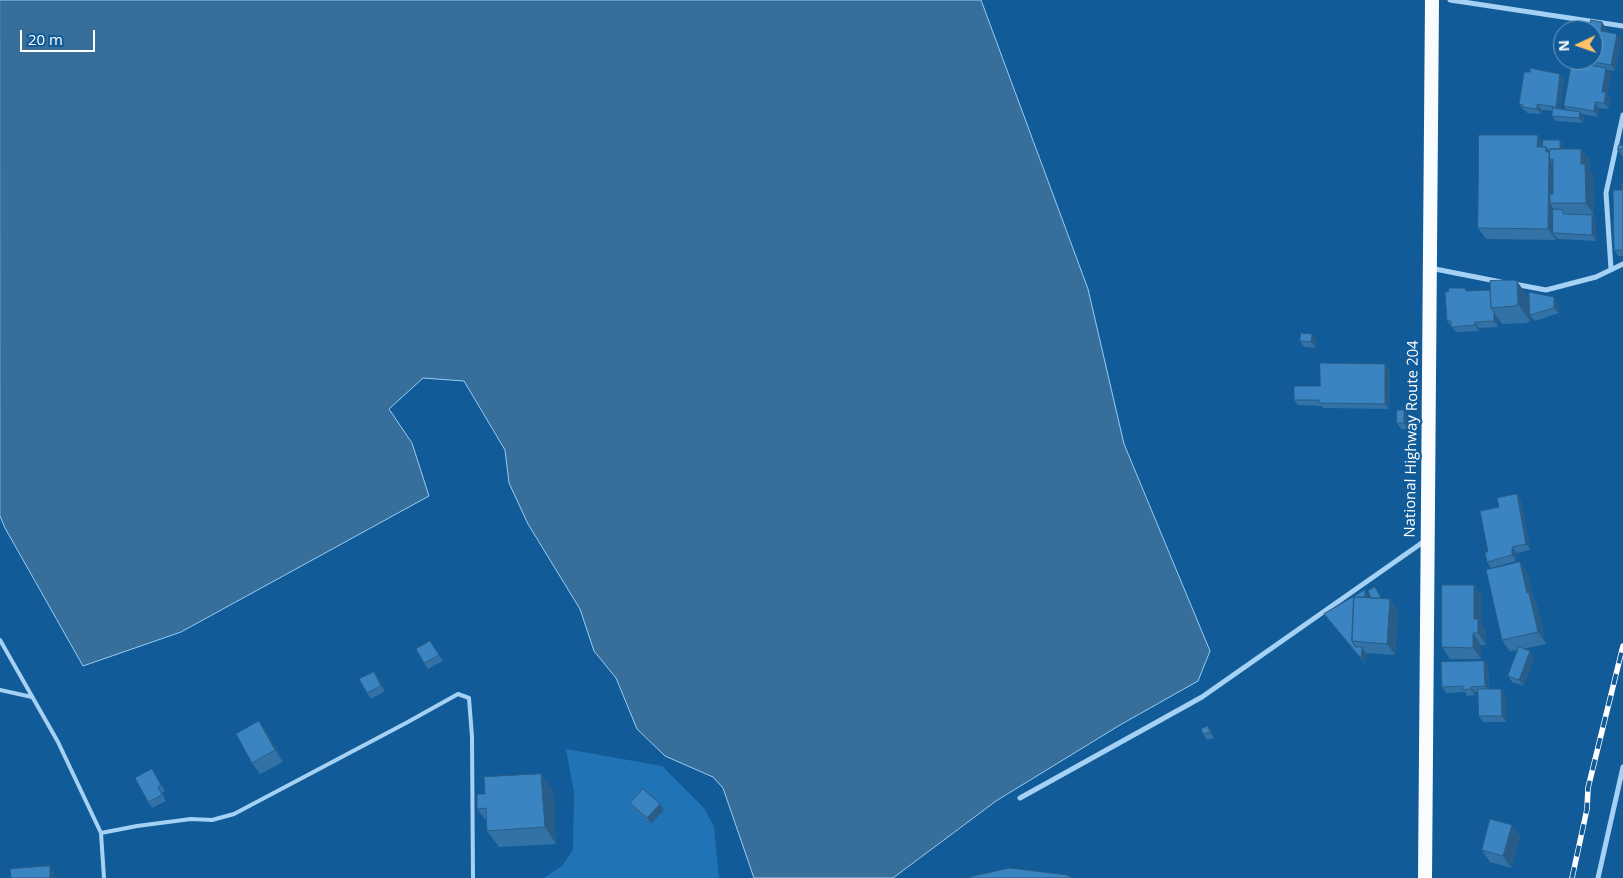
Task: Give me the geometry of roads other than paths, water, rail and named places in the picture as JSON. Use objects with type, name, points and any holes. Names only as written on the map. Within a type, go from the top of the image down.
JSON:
[{"type":"highway","name":"National Highway Route 204","points":[[1425,878],[1432,0]]},
{"type":"street","points":[[1450,0],[1623,26]]},
{"type":"street","points":[[1611,269],[1606,193],[1623,115]]},
{"type":"street","points":[[1430,268],[1546,290],[1596,277],[1623,264]]},
{"type":"street","points":[[1020,798],[1202,696],[1427,539]]},
{"type":"street","points":[[1598,878],[1623,767]]},
{"type":"lane","points":[[0,640],[58,742],[101,833],[104,878]]},
{"type":"lane","points":[[0,690],[32,697]]},
{"type":"lane","points":[[101,833],[173,821],[191,819],[212,820],[234,814],[406,724],[458,694],[468,698],[472,736],[473,878]]},
{"type":"railway","points":[[1572,878],[1587,809],[1588,788],[1623,646]]}]
